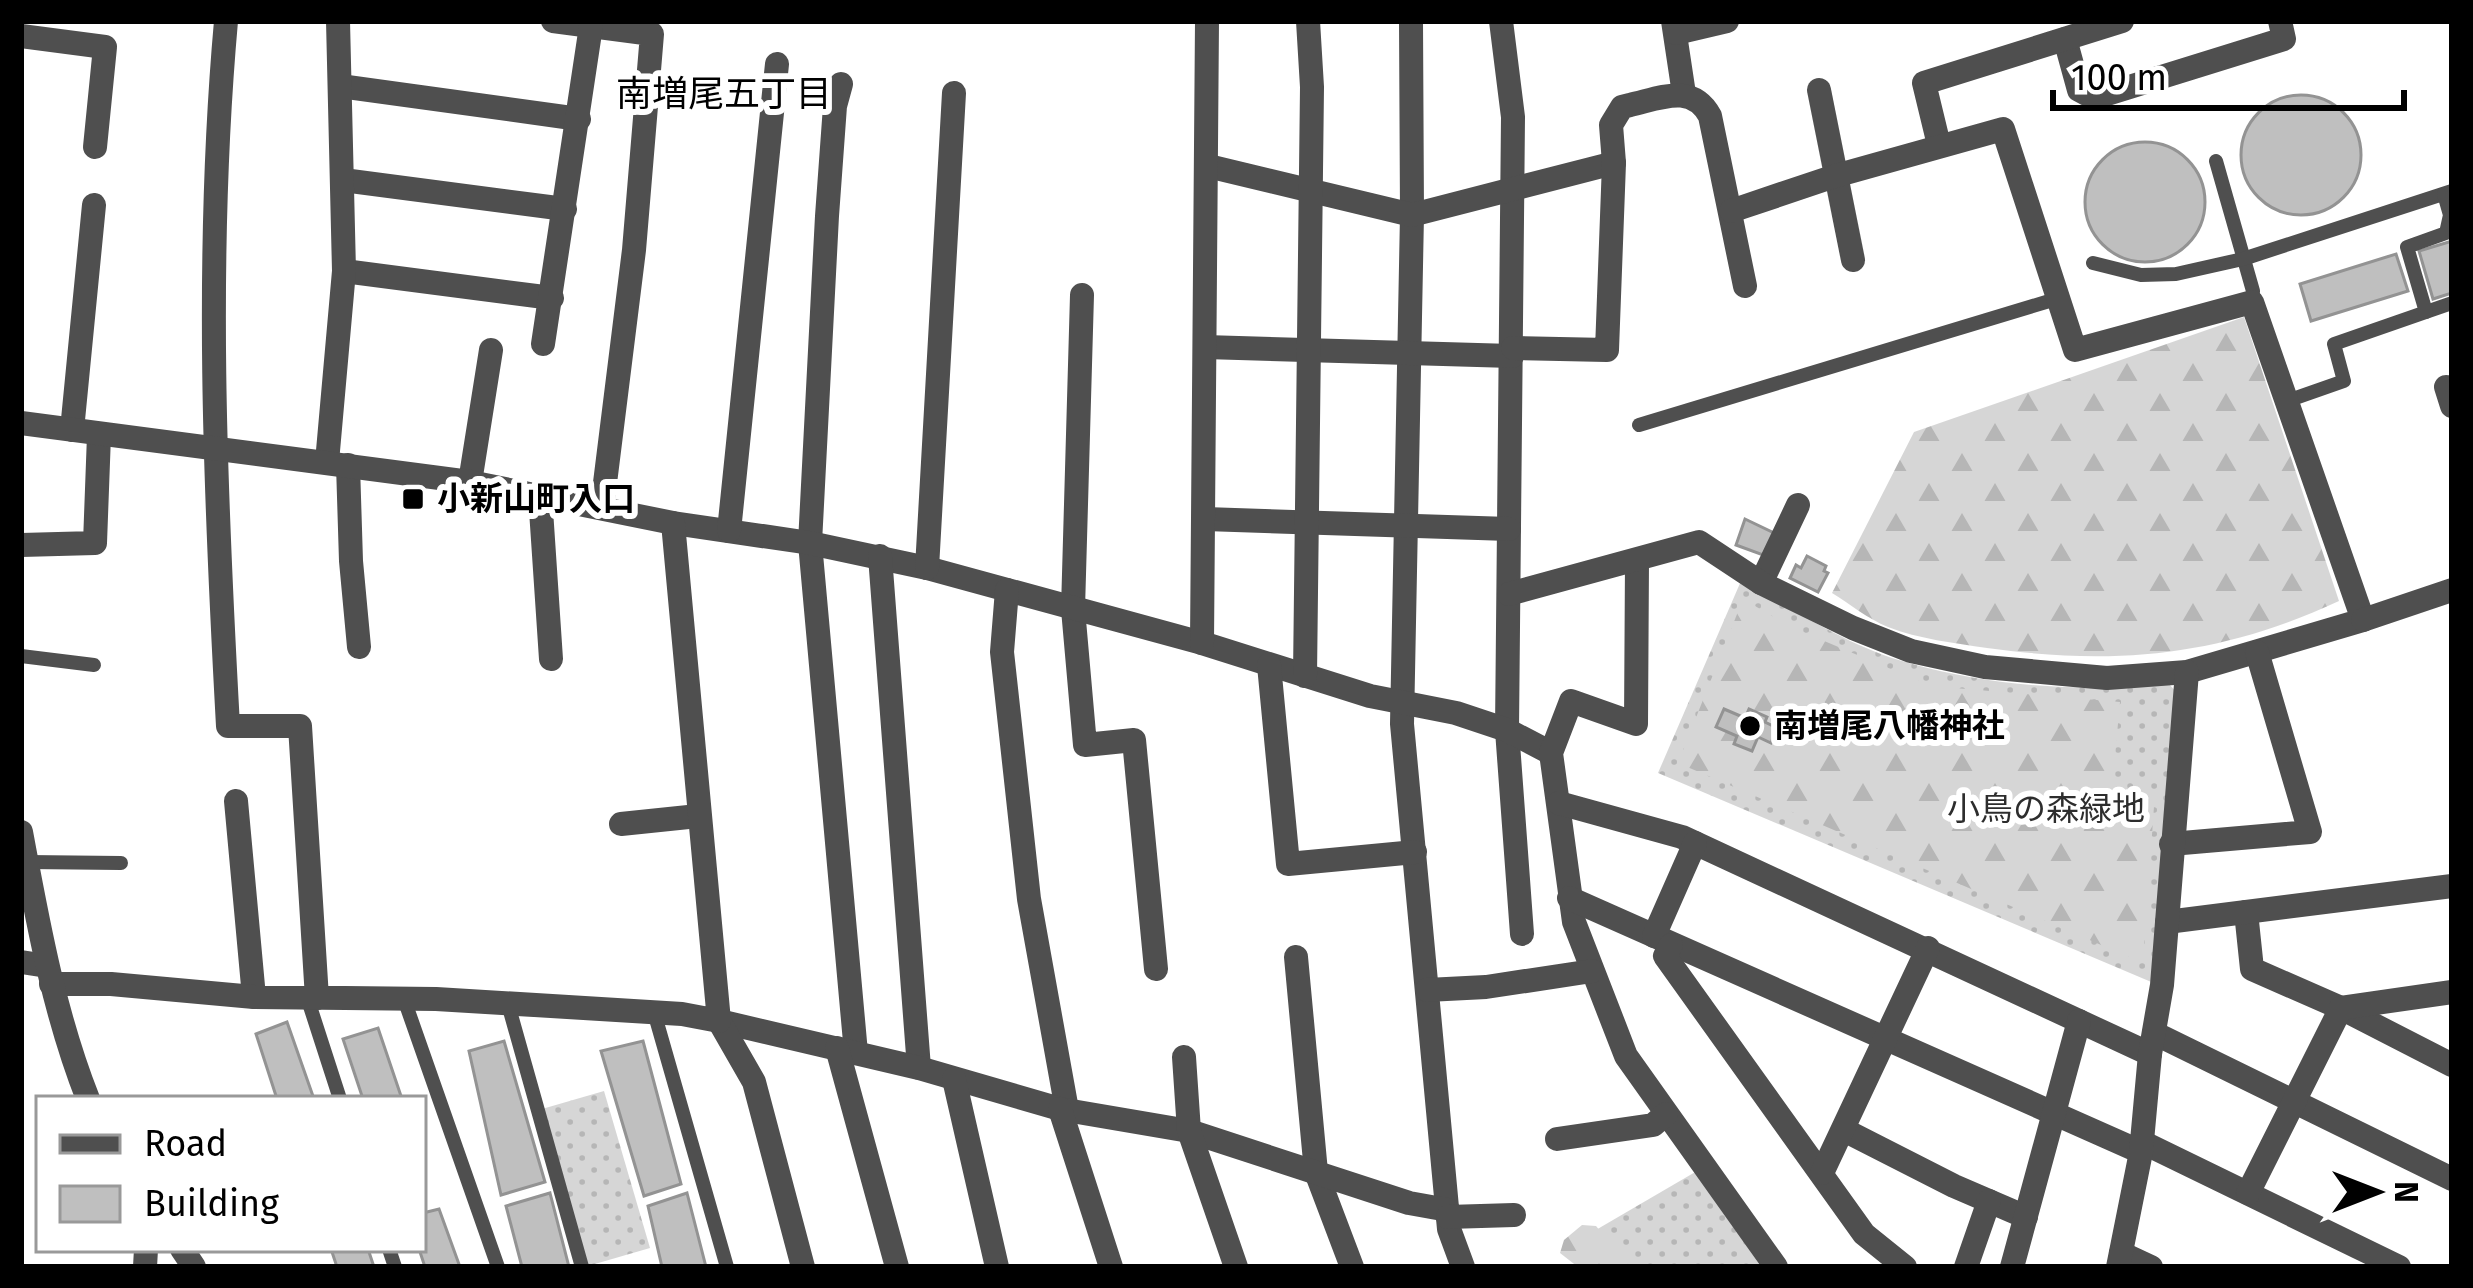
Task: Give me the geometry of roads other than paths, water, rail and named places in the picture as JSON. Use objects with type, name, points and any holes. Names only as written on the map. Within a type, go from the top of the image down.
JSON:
[{"type":"street","points":[[226,21],[214,147],[213,448],[228,726],[300,726],[312,998]]},
{"type":"street","points":[[338,21],[344,271],[337,464],[359,646]]},
{"type":"street","points":[[553,21],[652,34],[634,250],[602,507]]},
{"type":"street","points":[[1202,643],[1207,21]]},
{"type":"street","points":[[1305,676],[1311,190],[1308,21]]},
{"type":"street","points":[[1411,21],[1402,724],[1449,1229],[1463,1267]]},
{"type":"street","points":[[1501,21],[1514,117],[1507,730],[1522,934]]},
{"type":"street","points":[[1684,94],[1674,27],[1727,21]]},
{"type":"street","points":[[1939,145],[1924,83],[2122,21]]},
{"type":"street","points":[[2065,39],[2079,90],[2094,98],[2284,39],[2280,21]]},
{"type":"street","points":[[543,344],[591,26]]},
{"type":"street","points":[[21,36],[105,47],[95,147]]},
{"type":"street","points":[[729,531],[777,64]]},
{"type":"street","points":[[842,84],[835,106],[810,543],[847,1050],[897,1267]]},
{"type":"street","points":[[340,86],[579,118]]},
{"type":"street","points":[[1820,90],[1853,260]]},
{"type":"street","points":[[927,568],[954,93]]},
{"type":"street","points":[[1205,346],[1409,352],[1606,350],[1614,163],[1611,125],[1622,107],[1684,94],[1703,103],[1710,116],[1745,286]]},
{"type":"street","points":[[1731,211],[1834,176],[2002,129],[2075,350],[2252,302],[2363,620]]},
{"type":"street","points":[[1208,166],[1412,215],[1614,163]]},
{"type":"street","points":[[343,180],[565,209]]},
{"type":"street","points":[[71,430],[94,205]]},
{"type":"street","points":[[344,271],[552,298]]},
{"type":"street","points":[[1082,296],[1073,609],[1084,745],[1134,740],[1156,969]]},
{"type":"street","points":[[470,482],[491,350]]},
{"type":"street","points":[[21,423],[470,482],[673,523],[880,556],[1202,643],[1405,704],[1456,713],[1507,730],[1551,753]]},
{"type":"street","points":[[21,545],[95,543],[99,435]]},
{"type":"street","points":[[540,496],[550,659]]},
{"type":"street","points":[[1760,583],[1798,505]]},
{"type":"street","points":[[1205,519],[1509,529]]},
{"type":"street","points":[[673,523],[719,1021],[754,1082],[802,1267]]},
{"type":"street","points":[[1509,594],[1699,542],[1760,583],[1911,651],[1985,667],[2107,678],[2187,672],[2452,590]]},
{"type":"street","points":[[880,556],[919,1068]]},
{"type":"street","points":[[1637,561],[1636,724],[1571,701],[1551,753],[1569,898],[1626,1056],[1776,1267]]},
{"type":"street","points":[[1007,590],[1002,652],[1029,899],[1063,1110],[1111,1267]]},
{"type":"street","points":[[2171,844],[2310,832],[2257,652]]},
{"type":"street","points":[[1269,665],[1288,864],[1415,852]]},
{"type":"street","points":[[2151,1267],[2119,1260],[2142,1147],[2167,922],[2187,672]]},
{"type":"street","points":[[236,801],[254,997]]},
{"type":"street","points":[[1558,803],[1695,842],[2079,1021],[2152,1043],[2294,1100],[2452,1179]]},
{"type":"street","points":[[621,824],[698,816]]},
{"type":"street","points":[[21,832],[49,975],[87,1096]]},
{"type":"street","points":[[1695,842],[1662,940],[1665,956],[1864,1234],[1905,1267]]},
{"type":"street","points":[[2167,922],[2452,886]]},
{"type":"street","points":[[1569,898],[2055,1117],[2142,1147],[2248,1193],[2399,1267]]},
{"type":"street","points":[[2246,912],[2252,969],[2452,1065]]},
{"type":"street","points":[[1822,1173],[1928,948]]},
{"type":"street","points":[[1296,957],[1316,1172],[1352,1267]]},
{"type":"street","points":[[21,962],[49,975],[254,997],[508,1004],[654,1012],[719,1021],[919,1068],[1063,1110],[1190,1132],[1448,1213],[1514,1215]]},
{"type":"street","points":[[1427,991],[1592,971]]},
{"type":"street","points":[[2341,1008],[2452,992]]},
{"type":"street","points":[[2248,1193],[2341,1008]]},
{"type":"street","points":[[2012,1267],[2079,1021]]},
{"type":"street","points":[[1184,1058],[1190,1132],[1236,1267]]},
{"type":"street","points":[[954,1079],[998,1267]]},
{"type":"street","points":[[1557,1139],[1652,1125],[1666,1114]]},
{"type":"street","points":[[1844,1130],[2026,1217]]},
{"type":"street","points":[[1966,1267],[1988,1201]]},
{"type":"lane","points":[[2216,161],[2252,302]]},
{"type":"lane","points":[[2093,263],[2158,276],[2243,259],[2448,192],[2446,232],[2407,247],[2426,312]]},
{"type":"lane","points":[[1639,425],[2056,298]]},
{"type":"lane","points":[[2287,400],[2344,381],[2333,344],[2452,303]]},
{"type":"lane","points":[[21,656],[94,665]]},
{"type":"lane","points":[[27,862],[121,862]]},
{"type":"lane","points":[[312,998],[339,1096]]},
{"type":"lane","points":[[404,999],[498,1267]]},
{"type":"lane","points":[[508,1004],[582,1267]]},
{"type":"lane","points":[[654,1012],[728,1267]]},
{"type":"place","name":"小新山町入口","points":[[413,499]]},
{"type":"place","name":"南増尾八幡神社","points":[[1750,726]]},
{"type":"district","name":"南増尾五丁目","points":[[724,94]]},
{"type":"park label","name":"小鳥の森緑地","points":[[2046,809]]}]
